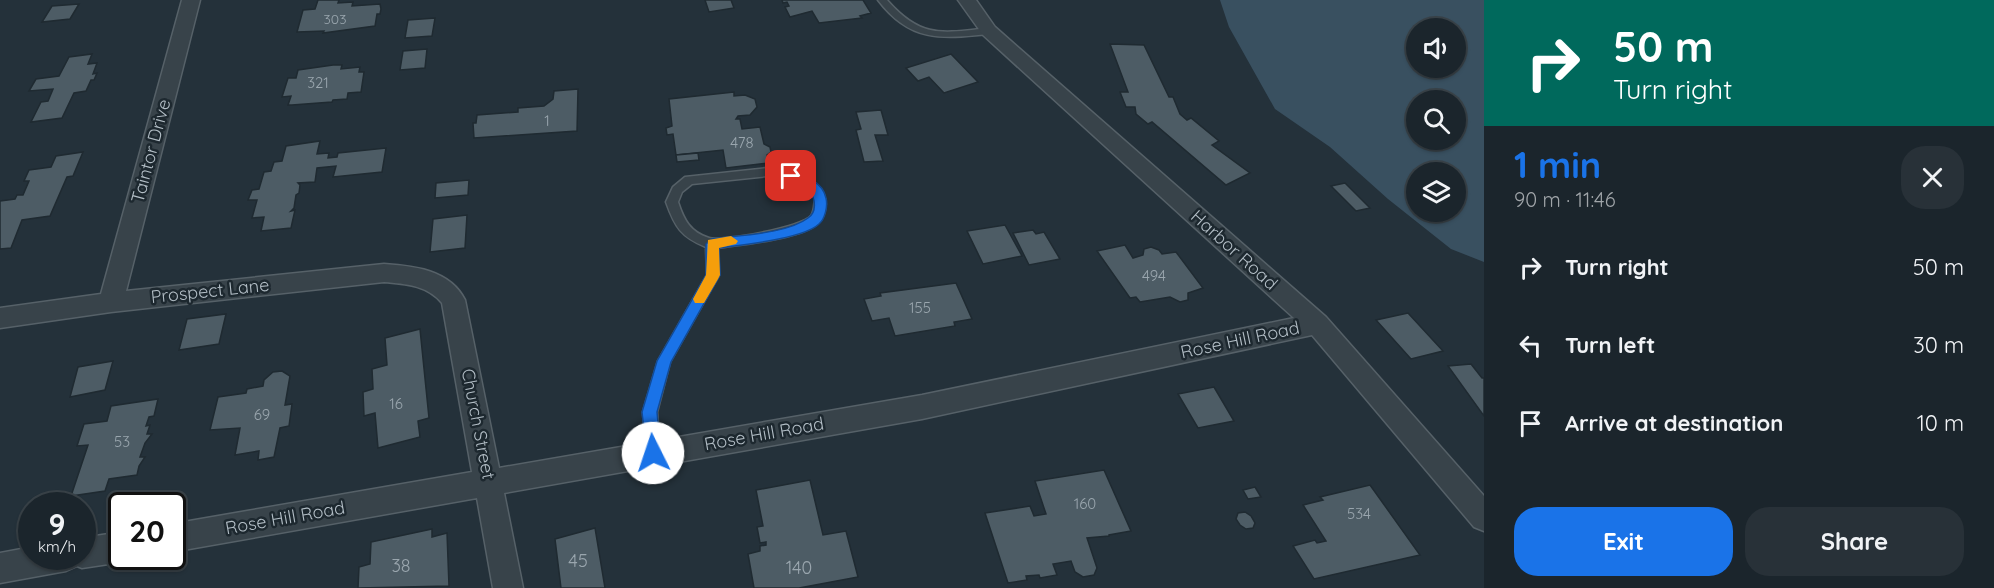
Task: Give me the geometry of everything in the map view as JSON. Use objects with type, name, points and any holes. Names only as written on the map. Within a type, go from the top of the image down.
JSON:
[{"type":"street","name":"Taintor Drive","points":[[111,302],[191,0]]},
{"type":"street","name":"Harbor Road","points":[[967,0],[989,31],[1317,324],[1484,517]]},
{"type":"street","name":"Prospect Lane","points":[[0,318],[111,302],[384,273],[420,277]]},
{"type":"street","name":"Church Street","points":[[420,277],[446,290],[453,300],[508,588]]},
{"type":"street","name":"Rose Hill Road","points":[[186,536],[922,407],[1317,324]]},
{"type":"street","points":[[0,568],[18,565]]},
{"type":"lane","points":[[882,0],[896,18],[914,30],[936,34],[989,31]]},
{"type":"lane","points":[[777,171],[805,180],[820,197],[820,210],[814,221],[786,233],[712,244],[689,236],[678,222],[672,202],[677,190],[689,180],[777,171]]},
{"type":"lane","points":[[653,453],[650,412],[664,361],[713,275],[712,244]]},
{"type":"water","points":[[1220,0],[1484,0],[1484,262],[1451,249],[1417,222],[1466,222],[1466,162],[1406,162],[1406,213],[1330,147],[1275,109],[1229,27]]},
{"type":"building","points":[[318,0],[339,0],[338,3],[353,2],[352,6],[380,4],[381,9],[380,14],[377,14],[375,26],[323,33],[324,31],[297,32],[303,10],[315,9]]},
{"type":"building","points":[[705,0],[731,0],[734,8],[709,12]]},
{"type":"building","points":[[782,0],[863,0],[871,13],[860,16],[862,18],[819,23],[812,11],[790,17],[785,7],[789,6]]},
{"type":"building","points":[[79,4],[70,19],[42,22],[52,6]]},
{"type":"building","points":[[435,18],[432,36],[405,38],[408,20]]},
{"type":"building","points":[[1110,44],[1144,45],[1169,97],[1173,97],[1180,114],[1187,120],[1191,118],[1219,141],[1212,145],[1250,173],[1226,185],[1152,122],[1148,124],[1136,114],[1135,107],[1126,107],[1120,92],[1128,92]]},
{"type":"building","points":[[427,49],[425,68],[400,70],[403,51]]},
{"type":"building","points":[[92,54],[88,64],[97,63],[93,74],[97,73],[94,80],[91,80],[86,91],[74,93],[62,118],[31,122],[41,102],[48,101],[53,89],[29,91],[36,79],[59,76],[69,57]]},
{"type":"building","points":[[951,54],[978,82],[944,93],[929,77],[918,81],[906,68]]},
{"type":"building","points":[[342,65],[341,69],[360,67],[359,72],[364,72],[361,92],[348,93],[347,99],[332,102],[292,105],[288,105],[291,96],[282,97],[288,78],[296,78],[298,70]]},
{"type":"building","points":[[578,89],[577,131],[474,138],[473,123],[476,123],[477,115],[518,112],[518,108],[544,106],[553,99],[554,91]]},
{"type":"building","points":[[734,92],[734,96],[745,95],[755,99],[757,107],[750,115],[738,116],[736,119],[740,119],[742,129],[760,127],[764,144],[770,147],[771,152],[767,155],[769,163],[726,168],[723,150],[676,155],[673,134],[667,135],[666,128],[672,126],[669,99]]},
{"type":"building","points":[[881,110],[888,135],[875,135],[883,161],[864,162],[856,130],[861,129],[856,112]]},
{"type":"building","points":[[320,141],[317,154],[329,153],[328,158],[337,157],[338,153],[386,148],[382,172],[333,177],[336,166],[317,168],[315,182],[298,183],[299,193],[296,195],[294,208],[291,211],[295,210],[291,228],[261,231],[264,217],[252,218],[257,200],[248,200],[252,190],[259,189],[264,172],[271,171],[274,162],[282,161],[286,146]]},
{"type":"building","points":[[83,152],[73,176],[67,177],[50,216],[22,220],[11,248],[0,249],[0,201],[15,199],[17,195],[23,195],[29,181],[24,181],[29,170],[51,167],[56,156]]},
{"type":"building","points":[[698,153],[699,160],[677,162],[676,155]]},
{"type":"building","points":[[469,180],[468,195],[435,198],[436,183]]},
{"type":"building","points":[[1345,183],[1370,208],[1356,211],[1331,186]]},
{"type":"building","points":[[467,215],[465,248],[430,252],[433,219]]},
{"type":"building","points":[[1005,225],[1022,256],[983,264],[967,231]]},
{"type":"building","points":[[1033,230],[1036,234],[1044,232],[1060,259],[1029,265],[1013,233]]},
{"type":"building","points":[[1125,245],[1133,258],[1143,255],[1144,249],[1151,247],[1162,254],[1176,252],[1203,288],[1188,293],[1188,300],[1180,302],[1170,297],[1140,302],[1136,297],[1130,298],[1097,251]]},
{"type":"building","points":[[956,283],[972,319],[954,322],[955,326],[895,336],[889,318],[872,321],[864,299],[881,296],[880,293]]},
{"type":"building","points":[[1408,313],[1443,351],[1411,359],[1376,320]]},
{"type":"building","points":[[226,314],[219,344],[179,350],[187,319]]},
{"type":"building","points":[[420,329],[429,418],[418,421],[420,437],[378,448],[375,413],[364,416],[363,392],[373,389],[372,369],[387,365],[385,338]]},
{"type":"building","points":[[113,361],[105,390],[70,397],[78,367]]},
{"type":"building","points":[[1471,364],[1484,378],[1484,416],[1448,366]]},
{"type":"building","points":[[282,371],[290,376],[285,405],[292,404],[289,426],[280,428],[274,457],[258,460],[259,451],[235,455],[240,428],[210,430],[218,397],[246,393],[247,389],[263,386],[264,380],[273,372]]},
{"type":"building","points":[[1214,387],[1234,421],[1198,428],[1178,394]]},
{"type":"building","points":[[158,399],[154,416],[149,417],[146,426],[150,425],[147,434],[152,434],[145,443],[140,457],[145,457],[139,466],[137,475],[109,479],[105,491],[72,492],[88,445],[77,446],[84,424],[107,421],[111,406]]},
{"type":"building","points":[[1104,470],[1131,531],[1087,538],[1097,568],[1094,575],[1083,577],[1075,572],[1071,561],[1053,564],[1057,575],[1040,578],[1039,575],[1026,576],[1027,580],[1008,583],[985,513],[1030,506],[1034,516],[1046,514],[1035,481]]},
{"type":"building","points":[[810,480],[823,535],[846,531],[858,577],[799,588],[754,588],[748,554],[760,551],[760,546],[766,545],[766,542],[760,543],[757,527],[763,526],[756,490]]},
{"type":"building","points":[[1370,485],[1420,555],[1314,579],[1293,546],[1315,540],[1317,543],[1326,541],[1303,505],[1323,500],[1320,497]]},
{"type":"building","points":[[1255,487],[1261,497],[1248,499],[1243,490]]},
{"type":"building","points":[[1245,512],[1255,523],[1253,528],[1246,529],[1236,519],[1238,513]]},
{"type":"building","points":[[595,528],[605,588],[561,588],[555,539]]},
{"type":"building","points":[[432,529],[432,537],[447,533],[449,586],[358,588],[359,567],[370,564],[371,542]]},
{"type":"slow traffic","points":[[699,299],[713,275],[712,244],[731,241]]},
{"type":"route","points":[[653,453],[650,412],[664,361],[713,275],[712,244],[786,233],[814,221],[820,210],[820,197],[805,180],[791,176]]}]
